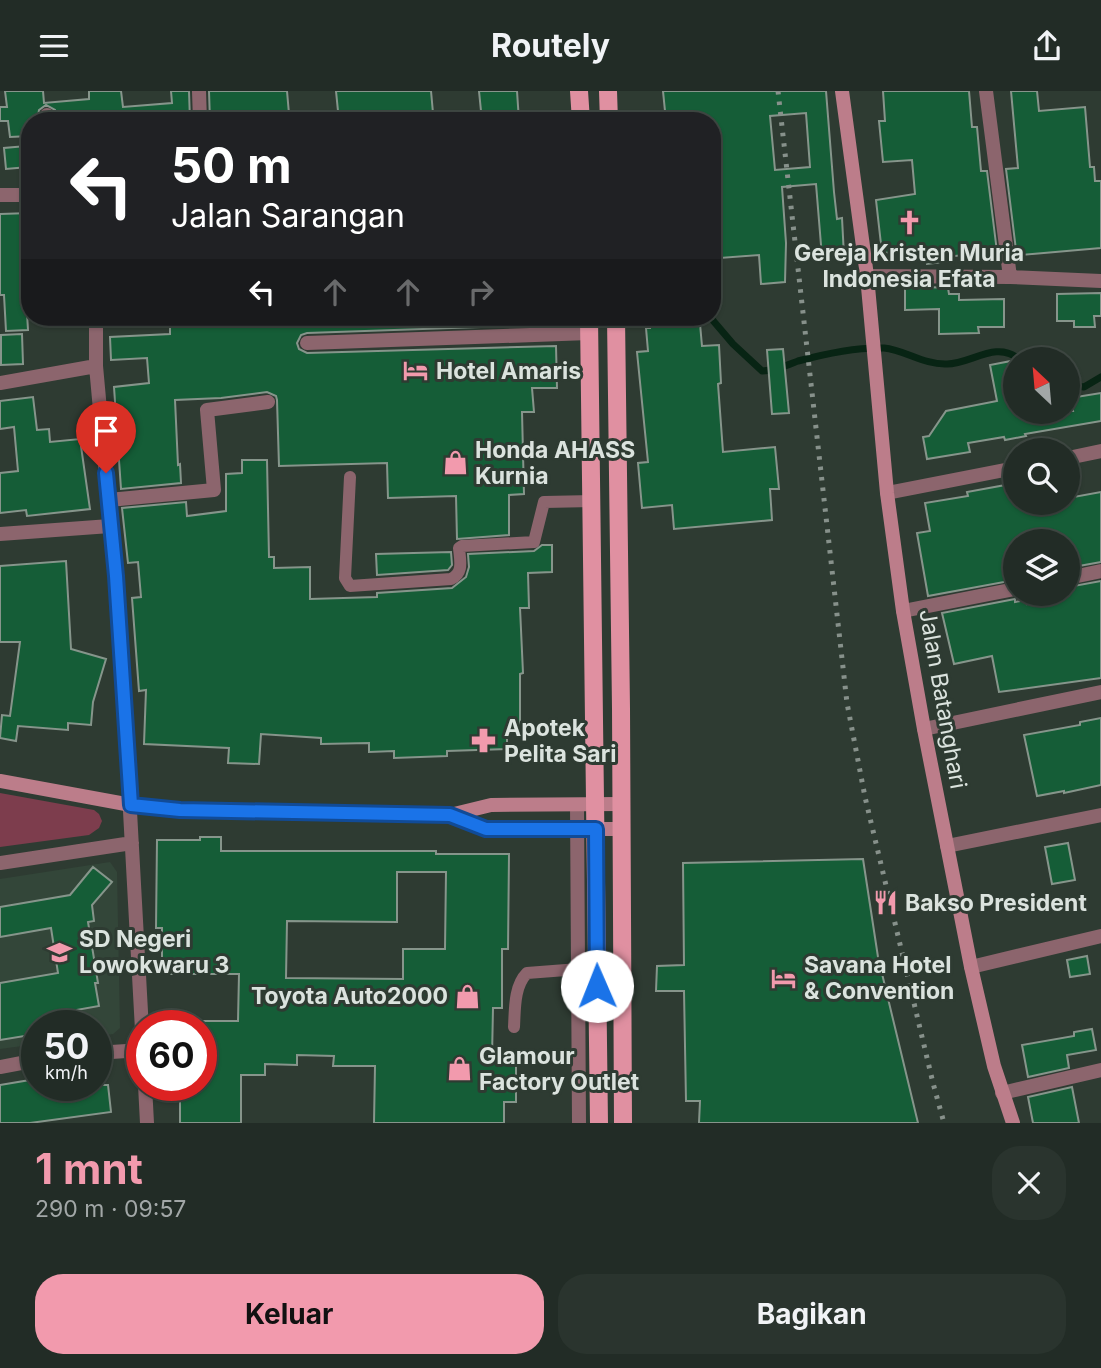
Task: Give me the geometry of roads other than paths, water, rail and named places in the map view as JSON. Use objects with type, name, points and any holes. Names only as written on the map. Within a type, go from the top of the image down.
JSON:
[{"type":"main road","points":[[579,91],[580,112]]},
{"type":"main road","points":[[608,91],[609,112]]},
{"type":"main road","points":[[589,326],[596,804],[586,829],[599,1123]]},
{"type":"main road","points":[[616,326],[623,1123]]},
{"type":"street","points":[[199,91],[200,112]]},
{"type":"street","name":"Jalan Batanghari","points":[[842,91],[867,276],[887,493],[903,611],[971,967],[1002,1093],[1013,1123]]},
{"type":"street","points":[[986,91],[1010,277]]},
{"type":"street","points":[[0,195],[21,195]]},
{"type":"street","points":[[867,276],[1101,281]]},
{"type":"street","points":[[96,326],[96,366],[117,590],[141,1010]]},
{"type":"street","points":[[307,343],[573,326]]},
{"type":"street","points":[[0,383],[96,366]]},
{"type":"street","points":[[108,500],[214,490],[207,409],[268,402]]},
{"type":"street","points":[[1080,455],[1101,451]]},
{"type":"street","points":[[887,493],[1003,470]]},
{"type":"street","points":[[0,534],[110,526]]},
{"type":"street","points":[[1080,575],[1101,571]]},
{"type":"street","points":[[903,611],[1003,591]]},
{"type":"street","points":[[924,729],[1101,692]]},
{"type":"street","points":[[0,781],[131,805],[180,810],[450,815],[491,805],[621,804]]},
{"type":"street","points":[[577,805],[586,829],[579,969],[579,1123]]},
{"type":"street","points":[[450,815],[486,829],[621,829]]},
{"type":"street","points":[[947,846],[1101,815]]},
{"type":"street","points":[[0,863],[132,843]]},
{"type":"street","points":[[971,967],[1101,936]]},
{"type":"street","points":[[0,1067],[21,1063]]},
{"type":"street","points":[[1002,1093],[1101,1070]]},
{"type":"street","points":[[146,1101],[147,1123]]},
{"type":"lane","points":[[350,477],[345,577],[350,586],[451,579],[460,571],[459,548],[462,546],[534,542],[544,502],[593,501]]},
{"type":"lane","points":[[514,1027],[520,979],[527,973],[579,969]]},
{"type":"waterway","points":[[718,326],[762,371],[830,354],[874,348],[892,349],[939,364],[956,363],[992,352],[1003,352]]},
{"type":"waterway","points":[[1080,386],[1084,387],[1101,377]]},
{"type":"railway","points":[[778,91],[847,703],[865,797],[944,1123]]},
{"type":"place","name":"Gereja Kristen Muria Indonesia Efata","points":[[909,223]]},
{"type":"place","name":"Hotel Amaris","points":[[416,371]]},
{"type":"place","name":"Honda AHASS Kurnia","points":[[455,463]]},
{"type":"place","name":"Apotek Pelita Sari","points":[[484,741]]},
{"type":"place","name":"Bakso President","points":[[885,903]]},
{"type":"place","name":"SD Negeri Lowokwaru 3","points":[[59,952]]},
{"type":"place","name":"Savana Hotel & Convention","points":[[784,978]]},
{"type":"place","name":"Toyota Auto2000","points":[[468,996]]},
{"type":"place","name":"Glamour Factory Outlet","points":[[459,1069]]}]
